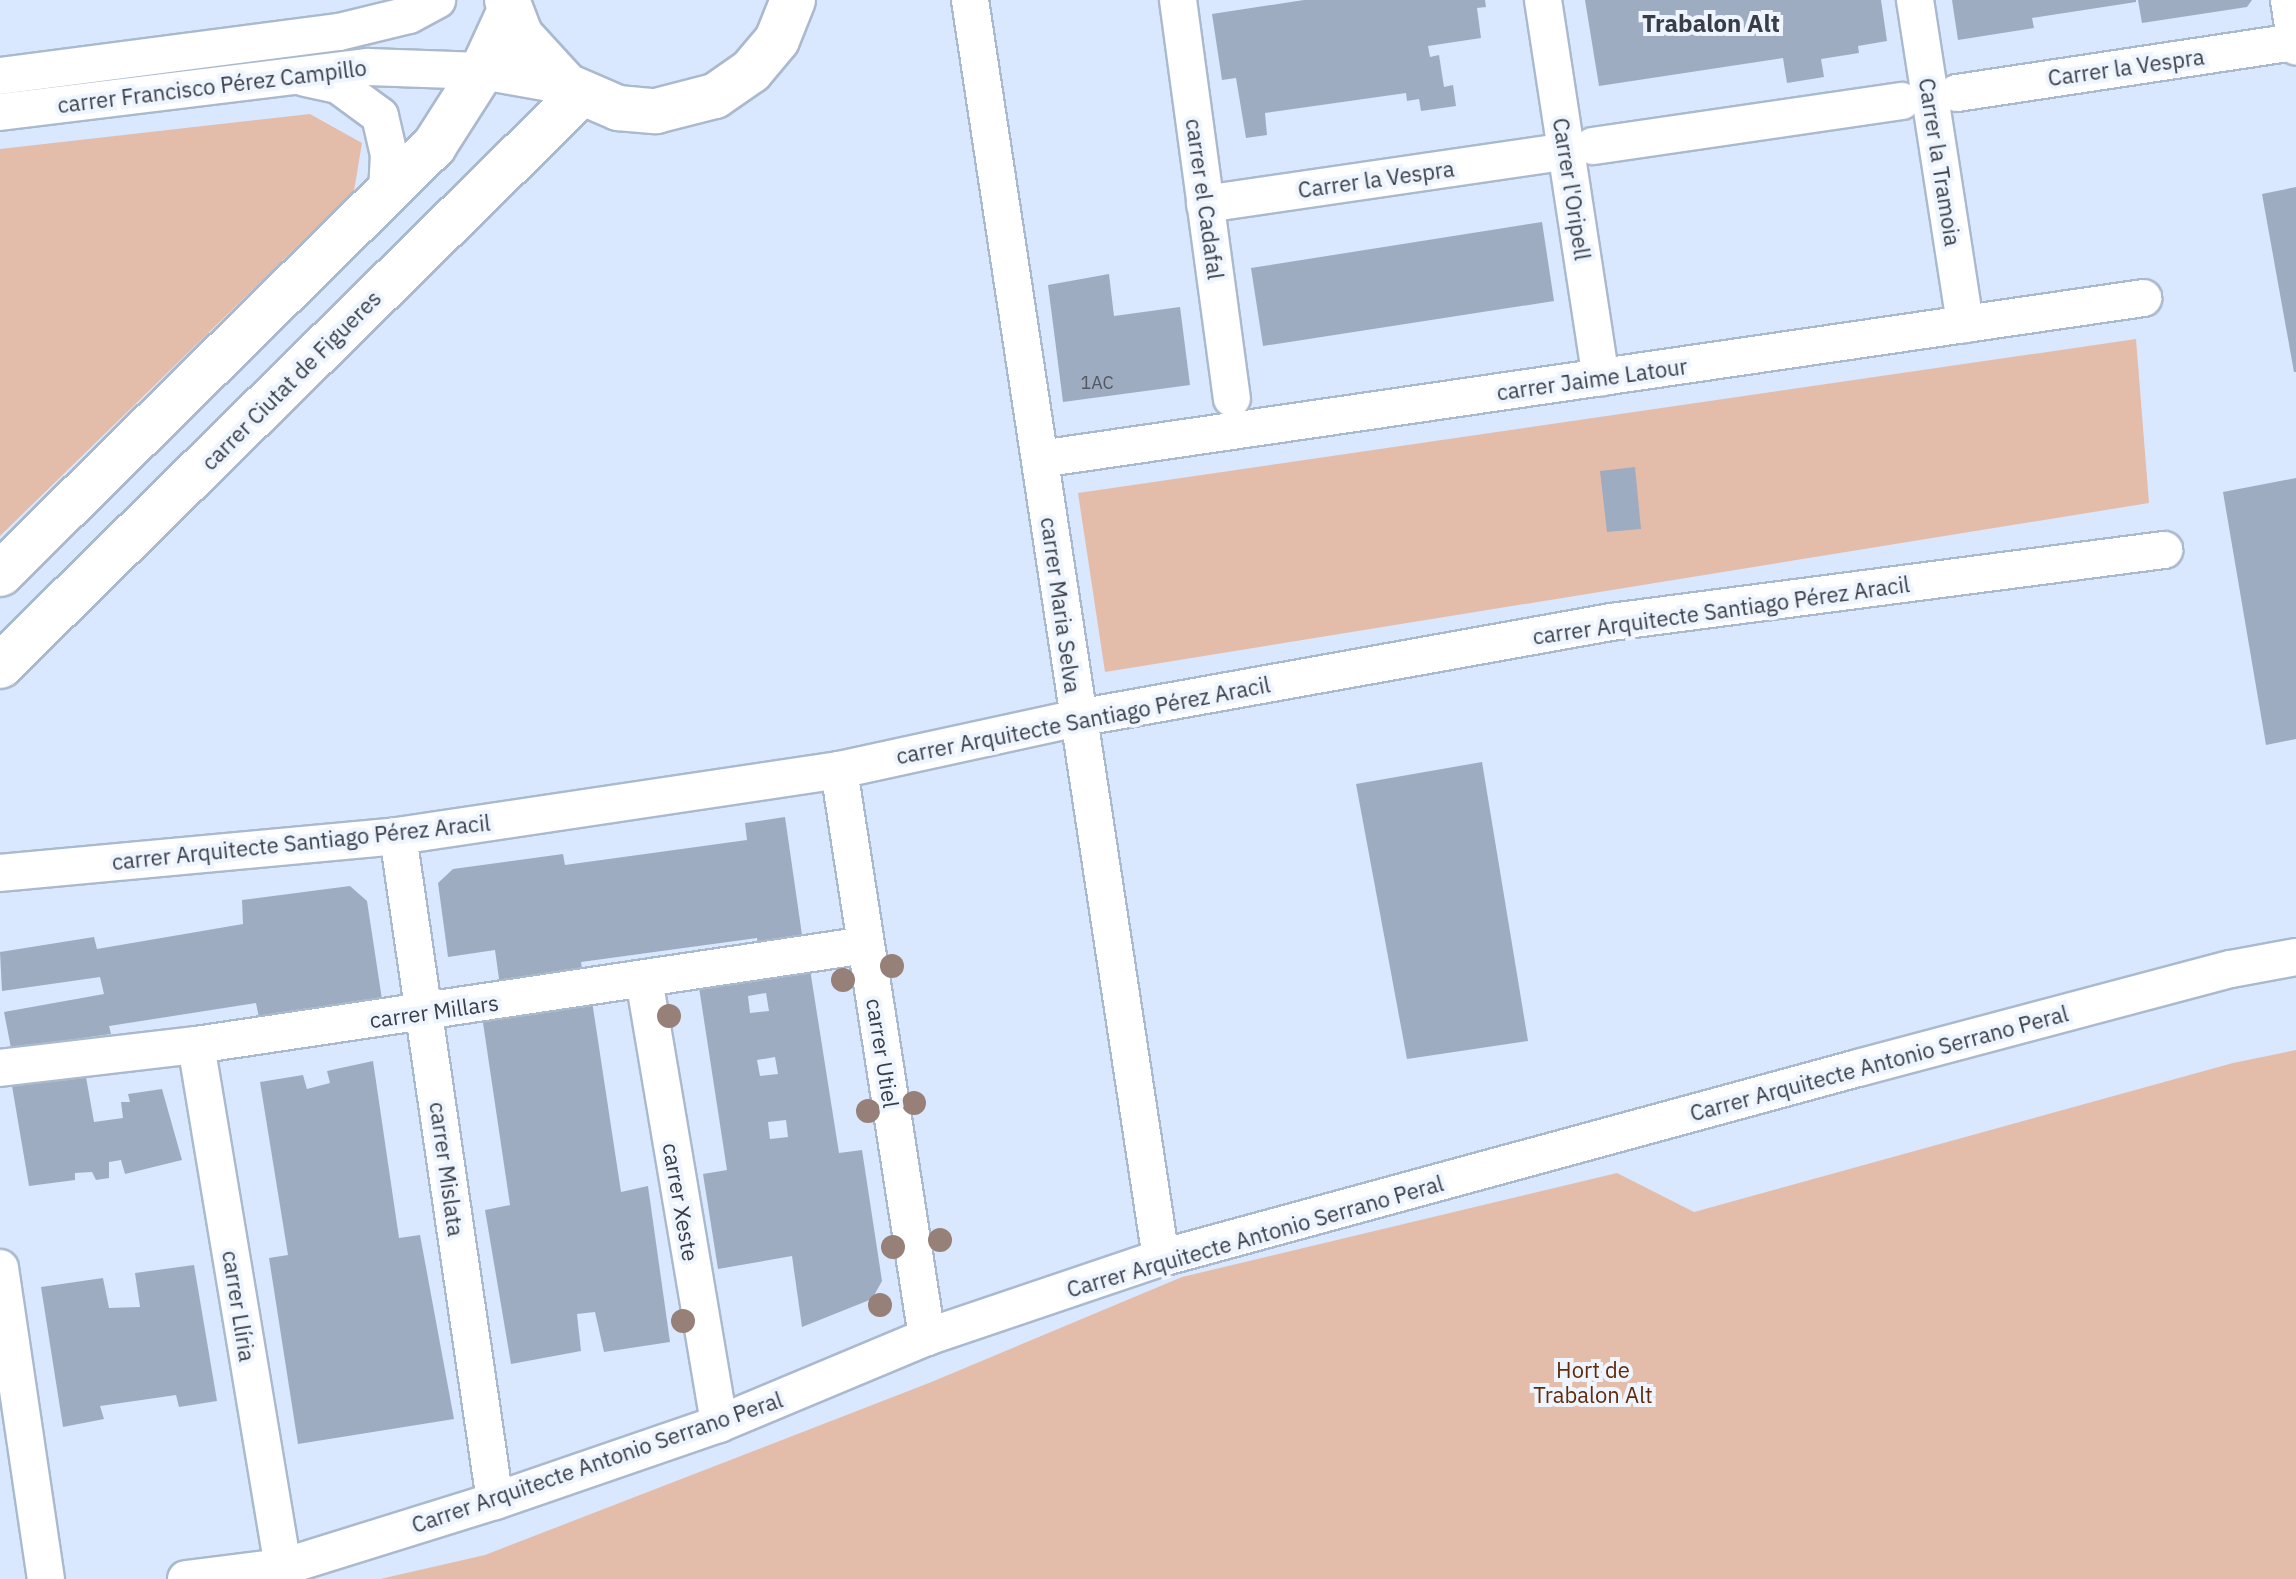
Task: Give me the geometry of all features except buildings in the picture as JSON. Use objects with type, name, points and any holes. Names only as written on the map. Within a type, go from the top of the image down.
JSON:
[{"type":"main road","points":[[508,5],[540,63],[574,90],[618,108],[656,111],[715,96],[751,71],[777,40],[793,0]]},
{"type":"main road","points":[[0,574],[434,146],[482,71],[508,5]]},
{"type":"main road","name":"carrer Ciutat de Figueres","points":[[0,666],[574,90]]},
{"type":"street","name":"carrer Francisco Pérez Campillo","points":[[0,76],[339,32],[409,15],[437,0]]},
{"type":"street","name":"carrer Maria Selva","points":[[970,0],[1161,1258]]},
{"type":"street","name":"carrer el Cadafal","points":[[1178,0],[1232,398]]},
{"type":"street","name":"Carrer l'Oripell","points":[[1543,0],[1601,378]]},
{"type":"street","name":"Carrer la Tramoia","points":[[1915,0],[1965,324]]},
{"type":"street","points":[[2289,0],[2296,43]]},
{"type":"street","name":"Carrer la Vespra","points":[[1957,93],[2296,43]]},
{"type":"street","name":"carrer Francisco Pérez Campillo","points":[[0,112],[288,74],[368,67],[482,71],[574,90]]},
{"type":"street","points":[[288,74],[338,85],[380,116],[389,154],[387,192]]},
{"type":"street","points":[[1593,146],[1902,101]]},
{"type":"street","name":"Carrer la Vespra","points":[[1205,204],[1546,154]]},
{"type":"street","name":"carrer Jaime Latour","points":[[1040,459],[2143,298]]},
{"type":"street","name":"carrer Arquitecte Santiago Pérez Aracil","points":[[0,873],[398,836],[839,770],[1078,718],[1611,622],[2164,550]]},
{"type":"street","name":"carrer Utiel","points":[[839,770],[927,1337]]},
{"type":"street","name":"carrer Mislata","points":[[398,836],[495,1501]]},
{"type":"street","name":"carrer Millars","points":[[0,1068],[196,1045],[424,1013],[866,945]]},
{"type":"street","name":"Carrer Arquitecte Antonio Serrano Peral","points":[[186,1579],[283,1567],[495,1501],[719,1424],[927,1337],[1161,1258],[1917,1052],[2231,969],[2296,957]]},
{"type":"street","name":"carrer Xeste","points":[[644,979],[719,1424]]},
{"type":"street","name":"carrer Llíria","points":[[196,1045],[283,1567]]},
{"type":"street","points":[[0,1268],[46,1579]]},
{"type":"green space","points":[[310,114],[362,143],[354,191],[0,536],[0,149]]},
{"type":"green space","points":[[2136,339],[2149,503],[1105,672],[1078,493]]},
{"type":"green space","name":"Hort de Trabalon Alt","points":[[2296,1050],[2296,1579],[380,1579],[485,1555],[929,1383],[1182,1277],[1617,1173],[1694,1212],[2233,1063]]},
{"type":"district","name":"Trabalon Alt","points":[[1711,24]]}]
